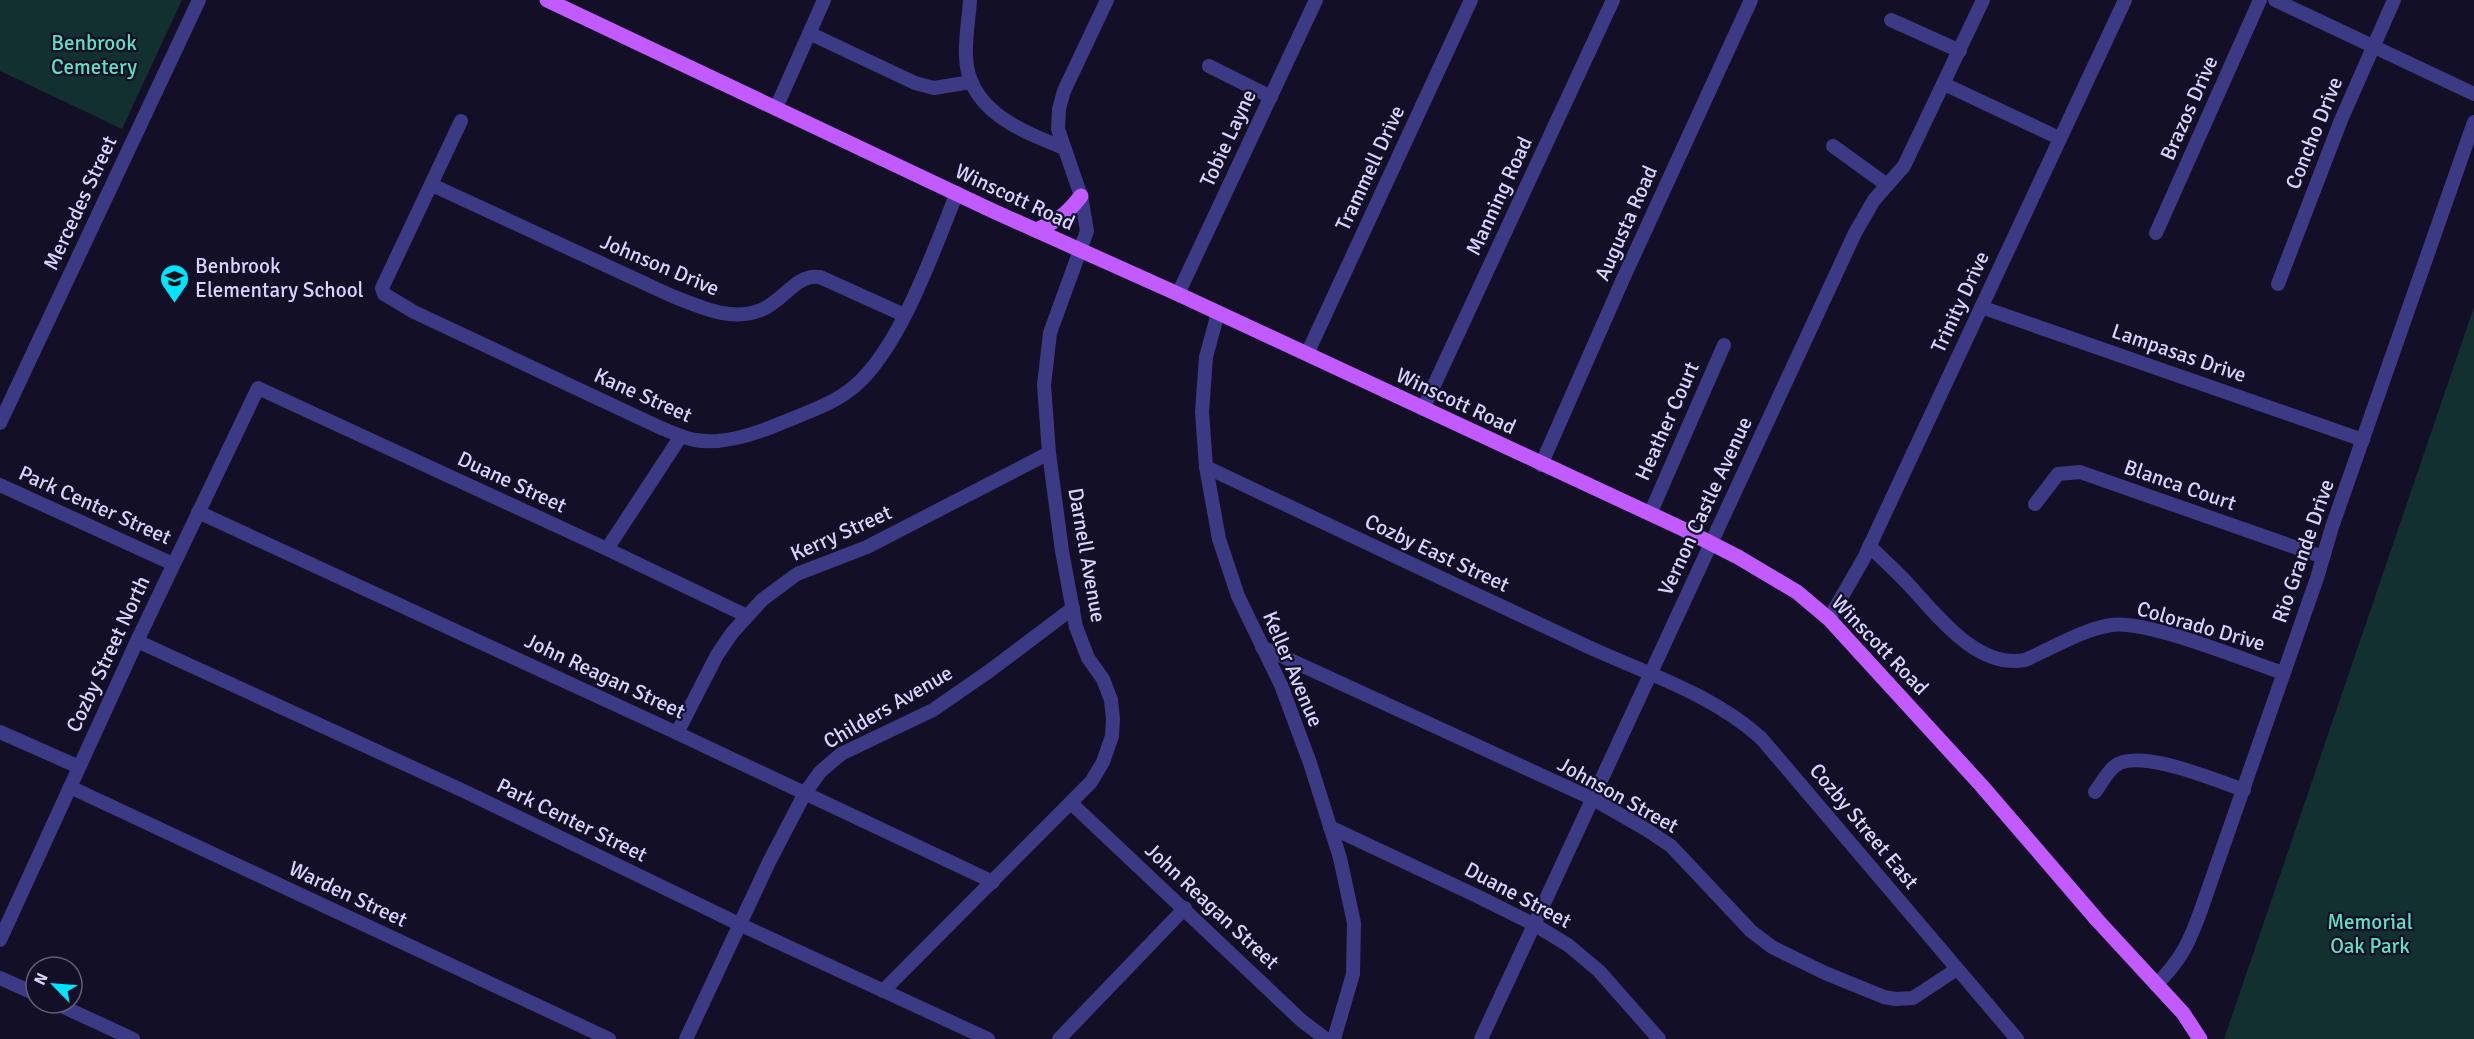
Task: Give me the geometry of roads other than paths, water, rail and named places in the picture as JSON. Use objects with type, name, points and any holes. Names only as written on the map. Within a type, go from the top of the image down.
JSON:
[{"type":"main road","name":"Winscott Road","points":[[547,0],[957,194],[1178,294],[1650,514],[1711,543],[1797,592],[1829,619],[1982,785],[2098,921],[2182,1013],[2200,1039]]},
{"type":"main road","points":[[1036,230],[1056,222],[1068,213],[1082,196]]},
{"type":"street","name":"Mercedes Street","points":[[0,423],[199,0]]},
{"type":"street","points":[[776,108],[825,0]]},
{"type":"street","points":[[970,0],[966,55],[971,82],[989,108],[1002,120],[1064,148]]},
{"type":"street","name":"Darnell Avenue","points":[[883,991],[1091,782],[1103,762],[1112,736],[1111,700],[1103,680],[1088,658],[1076,627],[1049,453],[1044,386],[1050,333],[1087,231],[1082,196],[1058,129],[1059,109],[1064,91],[1107,0]]},
{"type":"street","name":"Tobie Layne","points":[[1178,294],[1317,0]]},
{"type":"street","name":"Trammell Drive","points":[[1307,354],[1471,0]]},
{"type":"street","name":"Manning Road","points":[[1423,409],[1613,0]]},
{"type":"street","name":"Augusta Road","points":[[1541,465],[1623,279],[1751,0]]},
{"type":"street","name":"Vernon Castle Avenue","points":[[1482,1039],[1855,232],[1874,200],[1904,166],[1983,0]]},
{"type":"street","name":"Trinity Drive","points":[[1829,619],[1869,546],[2125,0]]},
{"type":"street","name":"Brazos Drive","points":[[2156,232],[2260,0]]},
{"type":"street","points":[[2275,0],[2474,94]]},
{"type":"street","name":"Concho Drive","points":[[2278,284],[2341,120],[2394,0]]},
{"type":"street","points":[[1891,20],[1960,51]]},
{"type":"street","points":[[809,33],[915,83],[934,88],[971,82]]},
{"type":"street","points":[[1209,66],[1271,97]]},
{"type":"street","points":[[1944,84],[2059,138]]},
{"type":"street","points":[[432,185],[461,121]]},
{"type":"street","name":"Rio Grande Drive","points":[[2156,985],[2172,969],[2187,947],[2244,790],[2474,122]]},
{"type":"street","points":[[1833,146],[1887,185]]},
{"type":"street","name":"Kane Street","points":[[432,185],[382,288],[384,294],[414,312],[681,436],[708,442],[767,429],[842,396],[856,385],[871,369],[890,342],[957,194]]},
{"type":"street","name":"Johnson Drive","points":[[432,185],[672,296],[712,312],[723,315],[762,310],[780,299],[803,278],[811,276],[820,277],[904,315]]},
{"type":"street","name":"Lampasas Drive","points":[[1981,307],[2363,440]]},
{"type":"street","name":"Keller Avenue","points":[[1218,313],[1206,357],[1203,384],[1206,467],[1219,539],[1238,596],[1281,685],[1310,763],[1350,897],[1355,940],[1353,974],[1335,1039]]},
{"type":"street","name":"Heather Court","points":[[1650,514],[1724,345]]},
{"type":"street","name":"Cozby Street North","points":[[0,940],[137,641],[258,388]]},
{"type":"street","name":"Duane Street","points":[[258,388],[747,616]]},
{"type":"street","points":[[607,549],[681,436]]},
{"type":"street","name":"Kerry Street","points":[[677,733],[717,655],[762,600],[797,574],[867,548],[1049,453]]},
{"type":"street","name":"Cozby East Street","points":[[1206,467],[1651,675]]},
{"type":"street","name":"Blanca Court","points":[[2035,504],[2058,474],[2080,472],[2324,557]]},
{"type":"street","name":"Park Center Street","points":[[0,485],[173,564]]},
{"type":"street","name":"John Reagan Street","points":[[198,512],[993,882]]},
{"type":"street","name":"Colorado Drive","points":[[1869,546],[1953,631],[1980,651],[2000,659],[2018,662],[2100,627],[2126,625],[2187,640],[2283,673]]},
{"type":"street","name":"Childers Avenue","points":[[686,1039],[769,862],[805,793],[820,772],[841,754],[933,710],[1073,608]]},
{"type":"street","name":"Park Center Street","points":[[137,641],[468,793],[741,925],[987,1039]]},
{"type":"street","name":"Johnson Street","points":[[1262,647],[1593,799],[1647,830],[1671,846],[1751,931],[1772,947],[1825,973],[1884,997],[1906,999],[1913,998],[1957,969]]},
{"type":"street","name":"Cozby Street East","points":[[1651,675],[1692,693],[1728,713],[1761,738],[2017,1039]]},
{"type":"street","points":[[0,732],[79,768]]},
{"type":"street","points":[[2095,792],[2114,766],[2131,759],[2145,759],[2244,790]]},
{"type":"street","name":"Warden Street","points":[[70,787],[609,1039]]},
{"type":"street","name":"John Reagan Street","points":[[1071,802],[1302,1021],[1326,1039]]},
{"type":"street","name":"Duane Street","points":[[1330,827],[1535,925],[1568,945],[1599,971],[1659,1039]]},
{"type":"street","points":[[1059,1039],[1185,908]]},
{"type":"street","points":[[0,978],[24,989]]},
{"type":"street","points":[[81,1015],[133,1039]]},
{"type":"place","name":"Benbrook Elementary School","points":[[174,304]]},
{"type":"park label","name":"Benbrook Cemetery","points":[[94,55]]},
{"type":"park label","name":"Memorial Oak Park","points":[[2370,934]]}]
